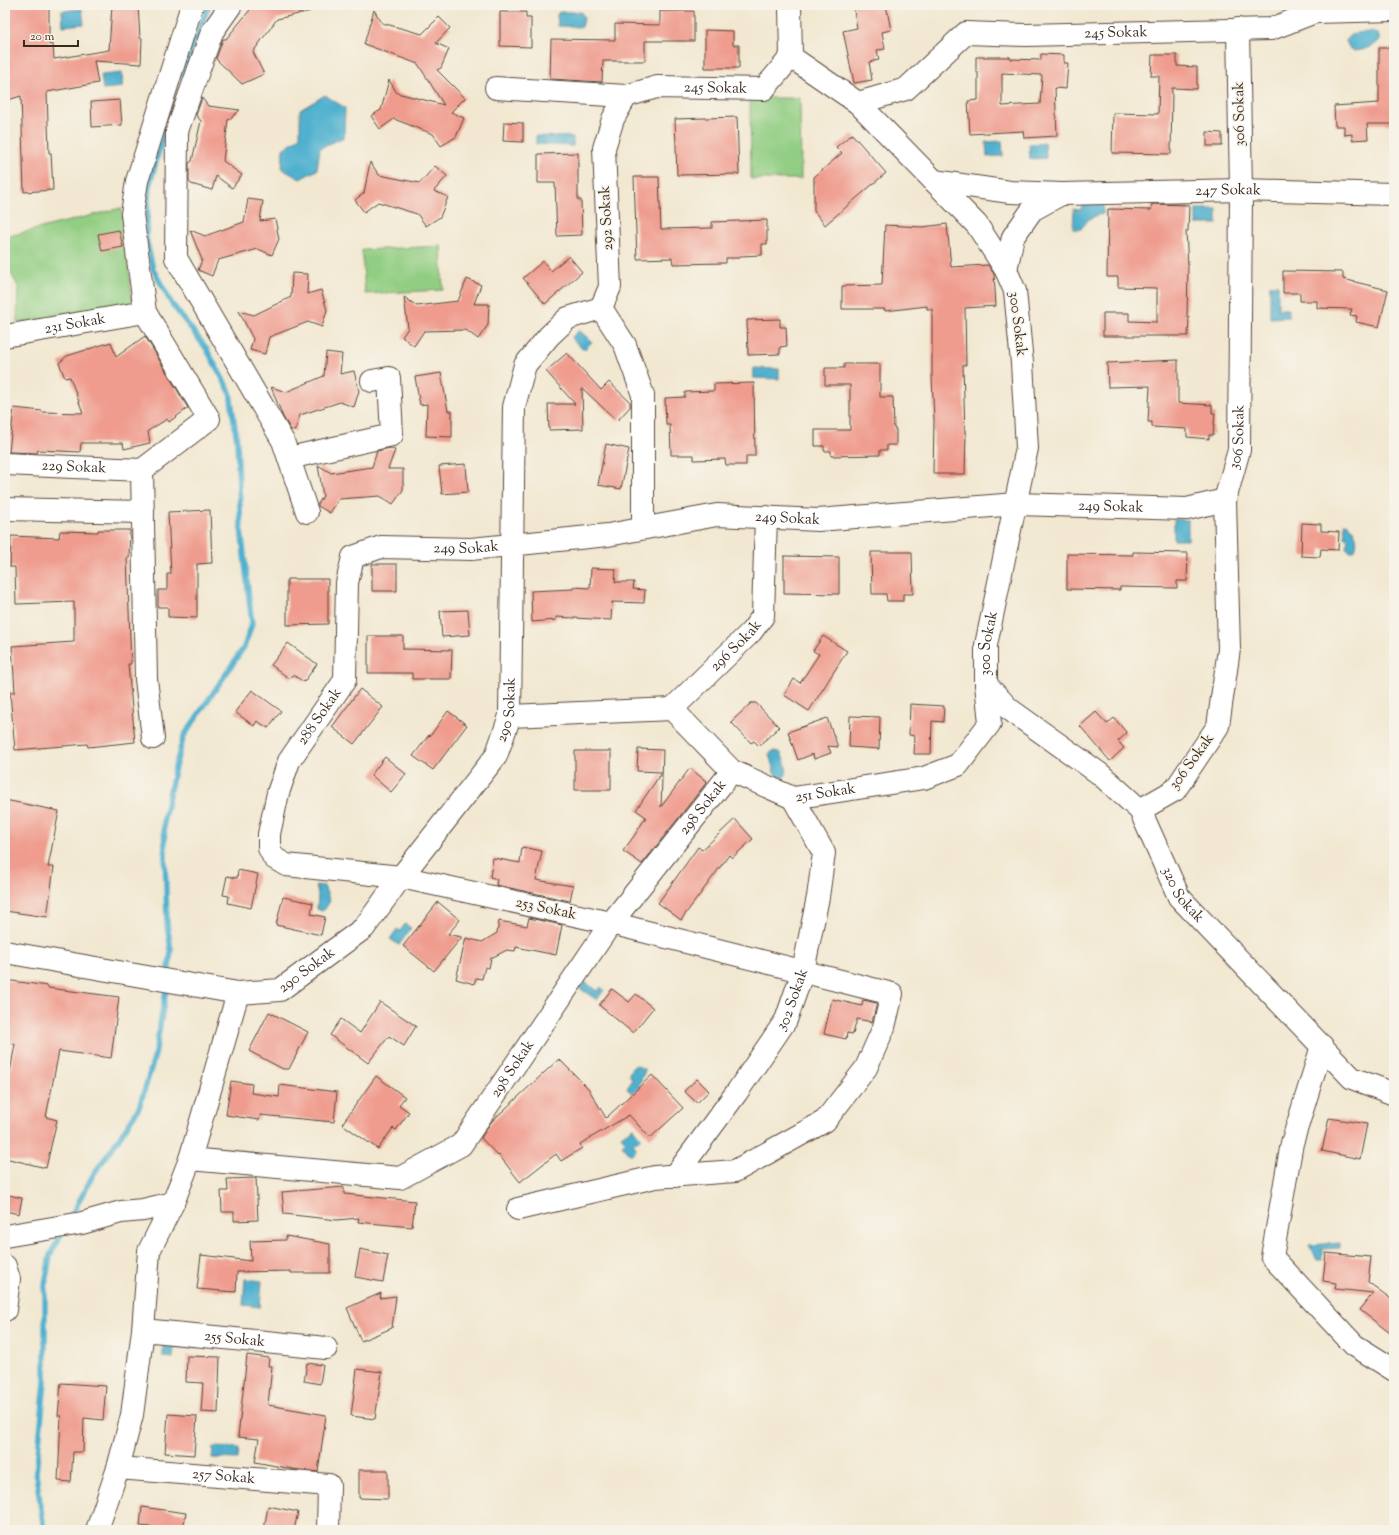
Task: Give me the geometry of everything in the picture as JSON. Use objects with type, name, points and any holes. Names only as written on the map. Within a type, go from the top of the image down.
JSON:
[{"type":"street","points":[[153,738],[146,679],[142,470],[209,419],[145,312],[132,214],[137,181],[192,5]]},
{"type":"street","points":[[231,5],[212,32],[177,131],[176,258],[283,441],[306,512]]},
{"type":"street","points":[[790,5],[791,57]]},
{"type":"street","name":"245 Sokak","points":[[858,102],[906,89],[966,33],[1026,35],[1271,29],[1316,8],[1394,10]]},
{"type":"street","name":"306 Sokak","points":[[1140,810],[1175,790],[1218,726],[1229,649],[1225,500],[1239,450],[1241,190],[1238,30]]},
{"type":"street","name":"245 Sokak","points":[[626,96],[657,88],[764,89],[791,57]]},
{"type":"street","name":"300 Sokak","points":[[791,57],[858,102],[977,225],[1006,270],[1015,291],[1028,448],[986,645],[986,684]]},
{"type":"street","points":[[496,88],[626,96]]},
{"type":"street","name":"292 Sokak","points":[[601,308],[610,286],[604,148],[613,119],[626,96]]},
{"type":"street","name":"247 Sokak","points":[[934,181],[1010,192],[1062,194],[1241,190],[1394,194]]},
{"type":"street","name":"247 Sokak","points":[[1006,270],[1013,237],[1032,210],[1062,194]]},
{"type":"street","points":[[601,308],[625,345],[643,396],[643,528]]},
{"type":"street","name":"290 Sokak","points":[[5,952],[238,993],[280,990],[364,928],[401,877],[496,756],[510,716],[514,407],[525,365],[549,336],[568,318],[601,308]]},
{"type":"street","name":"231 Sokak","points":[[5,336],[145,312]]},
{"type":"street","points":[[289,458],[392,435],[389,378],[372,381]]},
{"type":"street","name":"229 Sokak","points":[[5,464],[142,470]]},
{"type":"street","name":"249 Sokak","points":[[353,557],[381,547],[471,549],[608,535],[717,515],[818,520],[1016,504],[1187,509],[1225,500]]},
{"type":"street","points":[[5,509],[143,512]]},
{"type":"street","name":"296 Sokak","points":[[672,709],[751,632],[762,616],[766,517]]},
{"type":"street","name":"288 Sokak","points":[[286,865],[274,858],[269,848],[269,834],[278,793],[289,760],[344,680],[347,583],[353,557]]},
{"type":"street","name":"320 Sokak","points":[[986,684],[1009,709],[1100,774],[1140,810],[1179,897],[1352,1078],[1394,1094]]},
{"type":"street","name":"251 Sokak","points":[[672,709],[732,770],[793,798],[924,778],[958,765],[990,723],[986,684]]},
{"type":"street","points":[[510,716],[672,709]]},
{"type":"street","name":"298 Sokak","points":[[190,1159],[400,1178],[461,1145],[611,923],[732,770]]},
{"type":"street","name":"302 Sokak","points":[[675,1176],[737,1092],[786,1020],[803,971],[818,897],[824,853],[793,798]]},
{"type":"street","name":"253 Sokak","points":[[286,865],[401,877],[611,923],[892,994],[884,1027],[866,1068],[825,1121],[735,1171],[675,1176]]},
{"type":"street","points":[[97,1530],[118,1468],[132,1415],[143,1330],[149,1251],[173,1203],[190,1159],[238,993]]},
{"type":"street","points":[[1322,1046],[1292,1143],[1272,1257],[1354,1345],[1394,1370]]},
{"type":"street","points":[[518,1210],[655,1177],[675,1176]]},
{"type":"street","points":[[5,1236],[42,1230],[121,1212],[143,1210],[173,1203]]},
{"type":"street","points":[[5,1266],[9,1279],[5,1310]]},
{"type":"street","name":"255 Sokak","points":[[143,1330],[326,1348]]},
{"type":"street","name":"257 Sokak","points":[[118,1468],[329,1485],[328,1530]]},
{"type":"green space","points":[[750,98],[800,98],[801,179],[751,179]]},
{"type":"green space","points":[[121,208],[133,306],[17,323],[18,286],[5,263],[5,237]]},
{"type":"green space","points":[[441,246],[443,290],[365,294],[362,250]]},
{"type":"water","points":[[82,9],[84,24],[63,26],[62,11]]},
{"type":"water","points":[[559,12],[581,12],[584,18],[582,27],[558,26],[557,15]]},
{"type":"water","points":[[1374,32],[1378,34],[1379,41],[1361,50],[1350,50],[1346,41],[1348,37],[1357,33]]},
{"type":"water","points":[[122,73],[123,87],[103,89],[101,75]]},
{"type":"water","points":[[325,95],[345,108],[344,137],[320,148],[317,170],[300,179],[282,169],[283,149],[300,137],[300,110]]},
{"type":"water","points":[[536,136],[573,137],[573,146],[536,144]]},
{"type":"water","points":[[1002,141],[1003,156],[987,157],[986,142]]},
{"type":"water","points":[[1045,143],[1046,158],[1030,159],[1029,144]]},
{"type":"water","points":[[1083,201],[1103,201],[1103,214],[1090,219],[1081,229],[1073,229],[1074,209],[1079,210]]},
{"type":"water","points":[[1196,209],[1217,209],[1217,224],[1196,224]]},
{"type":"water","points":[[1270,285],[1278,285],[1278,309],[1289,309],[1289,317],[1270,318]]},
{"type":"water","points":[[579,330],[592,342],[584,350],[571,338]]},
{"type":"water","points":[[754,368],[779,369],[779,379],[753,378]]},
{"type":"water","points":[[1174,519],[1188,520],[1188,540],[1174,540]]},
{"type":"water","points":[[1347,523],[1354,532],[1357,540],[1354,551],[1346,548],[1348,539],[1345,536],[1344,524]]},
{"type":"water","points":[[773,751],[780,752],[785,762],[787,769],[783,778],[777,777],[774,772],[769,754]]},
{"type":"water","points":[[316,885],[324,886],[330,901],[322,911],[317,909],[318,895]]},
{"type":"water","points":[[405,924],[411,928],[399,945],[390,939],[397,929],[400,931]]},
{"type":"water","points":[[583,981],[598,991],[601,987],[604,990],[597,1000],[578,987]]},
{"type":"water","points":[[636,1065],[645,1070],[639,1084],[638,1093],[632,1093],[627,1089],[632,1079],[629,1074],[631,1069]]},
{"type":"water","points":[[633,1128],[641,1138],[633,1144],[637,1149],[630,1155],[622,1145],[626,1142],[621,1136]]},
{"type":"water","points":[[1340,1243],[1340,1248],[1322,1249],[1322,1260],[1317,1260],[1309,1245]]},
{"type":"water","points":[[245,1279],[262,1281],[260,1307],[243,1305]]},
{"type":"water","points":[[170,1339],[197,1340],[197,1347],[174,1347],[173,1358],[163,1357],[163,1345]]},
{"type":"water","points":[[213,1447],[239,1448],[238,1459],[212,1458]]},
{"type":"building","points":[[5,5],[49,5],[49,45],[53,44],[54,59],[109,50],[112,5],[138,5],[140,38],[142,38],[141,64],[94,61],[98,83],[47,92],[49,153],[51,153],[53,190],[24,192],[21,96],[5,101]]},
{"type":"building","points":[[254,5],[310,5],[311,11],[277,19],[253,52],[264,74],[242,84],[216,59],[223,39],[226,39]]},
{"type":"building","points":[[853,5],[886,5],[891,30],[882,32],[885,49],[877,50],[879,60],[869,62],[872,80],[854,83],[843,31],[857,28]]},
{"type":"building","points":[[374,10],[382,23],[422,34],[439,17],[450,28],[436,43],[449,49],[441,68],[437,70],[465,98],[451,112],[464,118],[456,137],[441,146],[433,134],[394,119],[380,129],[371,116],[381,110],[389,80],[397,93],[444,105],[418,64],[364,44]]},
{"type":"building","points":[[660,11],[694,11],[694,41],[645,41],[645,61],[603,61],[602,82],[550,79],[551,39],[615,40],[615,24],[660,25]]},
{"type":"building","points":[[500,12],[526,12],[526,18],[531,18],[531,47],[500,46]]},
{"type":"building","points":[[705,30],[733,31],[733,45],[739,45],[739,68],[705,68]]},
{"type":"building","points":[[1379,48],[1394,48],[1394,124],[1367,124],[1368,139],[1352,140],[1352,134],[1344,135],[1344,126],[1335,126],[1334,106],[1379,103]]},
{"type":"building","points":[[1041,54],[1064,55],[1064,63],[1068,63],[1066,89],[1055,88],[1057,136],[1024,138],[1023,131],[970,134],[968,101],[978,100],[978,72],[976,72],[976,57],[1010,57],[1010,59],[1041,60]],"holes":[[[1002,73],[1042,75],[1040,104],[1002,106]]]},
{"type":"building","points":[[1152,55],[1177,55],[1177,66],[1197,67],[1197,89],[1172,88],[1171,154],[1112,153],[1113,113],[1158,114],[1159,76],[1151,76]]},
{"type":"building","points":[[202,98],[208,106],[240,110],[228,120],[223,161],[242,175],[232,188],[216,176],[212,190],[191,184],[189,181],[189,163],[192,161],[201,121],[196,115]]},
{"type":"building","points":[[120,100],[122,125],[92,127],[91,102]]},
{"type":"building","points":[[737,117],[739,174],[677,175],[675,119]]},
{"type":"building","points":[[504,122],[523,123],[523,142],[503,141]]},
{"type":"building","points":[[1207,132],[1222,133],[1222,146],[1207,146]]},
{"type":"building","points":[[852,134],[886,173],[825,225],[814,211],[814,177],[842,153],[836,147]]},
{"type":"building","points":[[578,153],[578,200],[581,200],[582,235],[557,236],[555,183],[538,183],[538,154]]},
{"type":"building","points":[[370,162],[379,175],[420,183],[435,166],[447,176],[434,191],[448,197],[440,217],[426,226],[417,214],[378,202],[364,212],[355,200],[364,193]]},
{"type":"building","points":[[634,177],[659,177],[661,229],[712,228],[712,222],[767,220],[767,244],[762,244],[762,255],[726,258],[726,263],[673,264],[672,258],[637,259]]},
{"type":"building","points":[[248,199],[263,201],[260,221],[275,219],[279,239],[272,255],[258,249],[218,260],[212,276],[198,270],[202,260],[190,230],[205,236],[244,222]]},
{"type":"building","points":[[1152,204],[1189,205],[1188,231],[1186,231],[1188,266],[1187,317],[1189,317],[1188,336],[1103,336],[1103,313],[1129,313],[1129,321],[1157,322],[1157,288],[1118,287],[1118,277],[1107,277],[1108,209],[1151,210]]},
{"type":"building","points":[[947,224],[951,267],[988,265],[994,274],[996,306],[965,308],[966,365],[963,365],[966,433],[965,474],[933,474],[934,420],[932,377],[932,309],[927,309],[927,306],[885,311],[885,309],[842,309],[842,286],[882,285],[885,225],[922,227]]},
{"type":"building","points":[[119,230],[123,247],[102,251],[98,234]]},
{"type":"building","points":[[569,256],[582,272],[545,304],[523,278],[543,261],[551,271]]},
{"type":"building","points":[[1283,271],[1343,272],[1343,279],[1388,290],[1379,327],[1356,322],[1357,316],[1350,315],[1352,309],[1317,308],[1317,301],[1300,301],[1300,293],[1283,293]]},
{"type":"building","points":[[292,273],[308,274],[307,294],[321,290],[327,310],[322,327],[308,322],[269,337],[265,354],[250,350],[253,339],[239,311],[254,315],[291,297]]},
{"type":"building","points":[[467,279],[481,285],[474,304],[489,304],[488,325],[478,339],[466,330],[424,331],[414,346],[402,337],[408,328],[404,297],[417,306],[458,301]]},
{"type":"building","points":[[780,319],[780,327],[786,327],[787,346],[780,347],[780,354],[748,355],[747,320]]},
{"type":"building","points":[[145,336],[188,408],[169,422],[167,419],[148,431],[150,443],[124,449],[123,443],[81,443],[80,452],[38,450],[37,453],[9,452],[14,408],[42,412],[83,413],[70,377],[65,378],[59,363],[67,356],[111,342],[116,357]]},
{"type":"building","points":[[326,352],[342,354],[340,374],[354,371],[359,391],[354,407],[340,402],[300,415],[295,431],[291,430],[283,417],[271,387],[286,392],[324,376]]},
{"type":"building","points":[[567,353],[601,390],[609,382],[630,402],[630,407],[617,421],[582,388],[583,429],[549,430],[548,404],[575,404],[546,371]]},
{"type":"building","points":[[1178,360],[1178,403],[1212,405],[1212,413],[1215,413],[1213,435],[1209,435],[1209,439],[1187,437],[1187,429],[1152,427],[1152,422],[1148,422],[1150,386],[1108,387],[1107,363]]},
{"type":"building","points":[[844,364],[880,364],[880,397],[893,397],[896,445],[887,445],[887,450],[880,450],[880,455],[831,456],[831,451],[824,451],[824,446],[815,446],[815,430],[850,430],[850,385],[825,385],[825,368],[844,368]]},
{"type":"building","points":[[441,373],[448,411],[452,411],[452,437],[426,436],[427,404],[420,405],[415,377]]},
{"type":"building","points":[[754,383],[755,456],[746,456],[746,465],[726,465],[725,459],[694,460],[694,455],[671,455],[670,425],[666,425],[665,398],[685,397],[685,392],[714,391],[714,384]]},
{"type":"building","points":[[606,444],[629,449],[621,489],[598,485]]},
{"type":"building","points":[[390,448],[395,450],[388,469],[403,469],[403,490],[393,504],[380,496],[339,499],[330,513],[318,506],[323,496],[318,465],[331,473],[372,467],[377,451]]},
{"type":"building","points":[[466,464],[468,492],[442,494],[439,466]]},
{"type":"building","points":[[210,510],[212,563],[197,564],[197,618],[168,617],[168,607],[158,607],[158,590],[167,590],[167,574],[171,574],[168,512]]},
{"type":"building","points":[[1302,523],[1321,524],[1321,531],[1339,532],[1338,550],[1321,549],[1320,557],[1301,556]]},
{"type":"building","points":[[98,530],[130,530],[129,558],[127,558],[131,664],[128,664],[135,742],[88,747],[87,744],[15,750],[10,692],[15,692],[12,646],[74,642],[74,602],[16,604],[15,567],[10,567],[11,536],[59,538],[60,531],[98,532]]},
{"type":"building","points":[[871,552],[912,552],[913,594],[903,594],[903,601],[887,601],[886,594],[872,594]]},
{"type":"building","points":[[1133,552],[1188,553],[1187,581],[1177,581],[1177,588],[1120,587],[1120,590],[1067,589],[1067,554],[1133,555]]},
{"type":"building","points":[[784,556],[839,557],[839,594],[784,593]]},
{"type":"building","points":[[372,564],[397,564],[397,591],[372,591]]},
{"type":"building","points":[[591,568],[616,569],[615,582],[634,582],[633,589],[645,590],[644,603],[612,602],[611,620],[556,617],[556,620],[532,622],[531,591],[573,589],[574,587],[590,588]]},
{"type":"building","points":[[287,579],[328,579],[328,624],[287,625]]},
{"type":"building","points":[[468,610],[470,635],[442,637],[440,611]]},
{"type":"building","points":[[368,636],[403,636],[403,649],[452,650],[451,679],[412,679],[412,673],[368,673]]},
{"type":"building","points":[[823,636],[847,651],[809,711],[784,695],[794,679],[800,683],[819,654],[813,651]]},
{"type":"building","points":[[288,643],[317,664],[304,682],[293,675],[290,679],[271,665]]},
{"type":"building","points":[[360,689],[383,707],[354,744],[332,727]]},
{"type":"building","points":[[252,690],[281,711],[268,728],[257,721],[254,726],[235,712]]},
{"type":"building","points":[[751,703],[756,703],[779,727],[759,746],[754,741],[751,743],[731,722]]},
{"type":"building","points":[[910,704],[944,706],[943,722],[932,721],[931,754],[914,754],[915,736],[909,735]]},
{"type":"building","points":[[448,711],[467,725],[433,770],[413,756]]},
{"type":"building","points":[[1096,712],[1107,724],[1114,718],[1127,733],[1118,741],[1124,748],[1110,761],[1080,726]]},
{"type":"building","points":[[850,716],[880,717],[879,749],[849,747]]},
{"type":"building","points":[[827,718],[838,747],[828,746],[831,753],[814,759],[813,754],[798,760],[788,732]]},
{"type":"building","points":[[638,749],[663,750],[661,807],[690,768],[707,782],[642,864],[623,851],[646,817],[636,810],[662,772],[637,771]]},
{"type":"building","points":[[575,751],[611,751],[611,790],[575,790]]},
{"type":"building","points":[[385,757],[406,774],[391,792],[371,775]]},
{"type":"building","points":[[5,800],[59,811],[48,867],[54,867],[47,917],[5,911]]},
{"type":"building","points":[[735,819],[753,839],[732,858],[729,855],[681,920],[658,903],[698,847],[702,850]]},
{"type":"building","points":[[522,847],[542,851],[536,880],[573,886],[570,901],[496,885],[497,879],[490,877],[493,858],[520,863]]},
{"type":"building","points":[[238,870],[258,874],[251,908],[228,903],[229,896],[223,895],[227,876],[237,878]]},
{"type":"building","points":[[283,897],[313,903],[311,914],[325,917],[321,935],[276,925]]},
{"type":"building","points":[[438,902],[460,920],[448,934],[462,937],[434,971],[403,946]]},
{"type":"building","points":[[529,918],[562,925],[556,955],[516,947],[515,951],[507,950],[491,958],[489,968],[485,967],[482,979],[476,978],[474,984],[456,979],[466,938],[482,942],[497,933],[499,921],[527,926]]},
{"type":"building","points":[[5,980],[48,986],[48,988],[119,997],[111,1058],[59,1051],[46,1117],[57,1120],[46,1168],[5,1158],[5,1100],[15,1044],[5,1043]]},
{"type":"building","points":[[612,989],[629,1002],[636,994],[653,1008],[633,1033],[599,1005]]},
{"type":"building","points":[[832,999],[862,1006],[863,1000],[877,1003],[872,1022],[857,1019],[853,1034],[847,1033],[846,1039],[824,1034]]},
{"type":"building","points":[[380,1002],[416,1026],[404,1046],[389,1036],[368,1063],[330,1035],[341,1019],[360,1033]]},
{"type":"building","points":[[269,1012],[308,1032],[289,1069],[283,1069],[249,1051]]},
{"type":"building","points":[[559,1059],[588,1088],[606,1118],[652,1075],[683,1108],[650,1138],[629,1115],[580,1144],[582,1148],[561,1161],[556,1154],[520,1182],[499,1155],[498,1156],[481,1138],[491,1122]]},
{"type":"building","points":[[376,1076],[405,1097],[399,1105],[409,1112],[396,1130],[393,1128],[378,1149],[342,1124]]},
{"type":"building","points":[[697,1079],[709,1091],[697,1103],[684,1091]]},
{"type":"building","points":[[231,1081],[252,1084],[251,1093],[279,1097],[280,1085],[337,1092],[334,1122],[260,1115],[259,1120],[226,1115]]},
{"type":"building","points":[[1329,1118],[1367,1124],[1360,1159],[1322,1151]]},
{"type":"building","points":[[256,1178],[258,1220],[234,1221],[234,1212],[222,1212],[221,1191],[228,1191],[227,1179]]},
{"type":"building","points":[[344,1187],[344,1194],[415,1201],[412,1227],[358,1222],[359,1218],[337,1220],[284,1214],[282,1192]]},
{"type":"building","points":[[5,1194],[22,1198],[19,1214],[5,1211]]},
{"type":"building","points":[[286,1236],[330,1244],[330,1273],[291,1273],[291,1271],[237,1272],[236,1292],[197,1289],[201,1255],[251,1261],[250,1241],[286,1240]]},
{"type":"building","points":[[360,1249],[388,1255],[383,1282],[355,1277]]},
{"type":"building","points":[[1326,1253],[1371,1257],[1368,1282],[1394,1301],[1394,1336],[1360,1310],[1373,1293],[1335,1289],[1336,1283],[1323,1281]]},
{"type":"building","points":[[381,1293],[380,1298],[396,1296],[392,1328],[361,1341],[347,1308]]},
{"type":"building","points":[[247,1355],[269,1358],[268,1366],[272,1366],[268,1405],[326,1415],[318,1472],[255,1462],[259,1439],[238,1437]]},
{"type":"building","points":[[187,1356],[220,1357],[218,1413],[201,1412],[203,1383],[186,1382]]},
{"type":"building","points":[[307,1363],[323,1365],[320,1384],[304,1381]]},
{"type":"building","points":[[357,1369],[382,1372],[375,1419],[351,1416]]},
{"type":"building","points":[[61,1383],[106,1386],[103,1420],[84,1418],[83,1452],[73,1452],[71,1482],[58,1481],[61,1416],[58,1416]]},
{"type":"building","points":[[168,1414],[197,1416],[194,1455],[165,1453]]},
{"type":"building","points":[[359,1470],[388,1470],[388,1499],[359,1498]]},
{"type":"building","points":[[268,1506],[298,1512],[294,1530],[264,1530]]},
{"type":"building","points":[[142,1507],[186,1513],[183,1530],[140,1526]]},
{"type":"waterway","points":[[181,76],[209,5]]},
{"type":"waterway","points":[[168,118],[149,187],[146,237],[153,269],[172,304],[206,348],[230,392],[237,442],[241,528],[252,624],[244,647],[184,736],[175,767],[164,819],[167,924],[171,950],[168,976]]},
{"type":"waterway","points":[[69,1220],[93,1175],[139,1108],[155,1055],[167,984]]},
{"type":"waterway","points":[[44,1530],[36,1474],[45,1382],[45,1285],[50,1255],[62,1233]]}]
